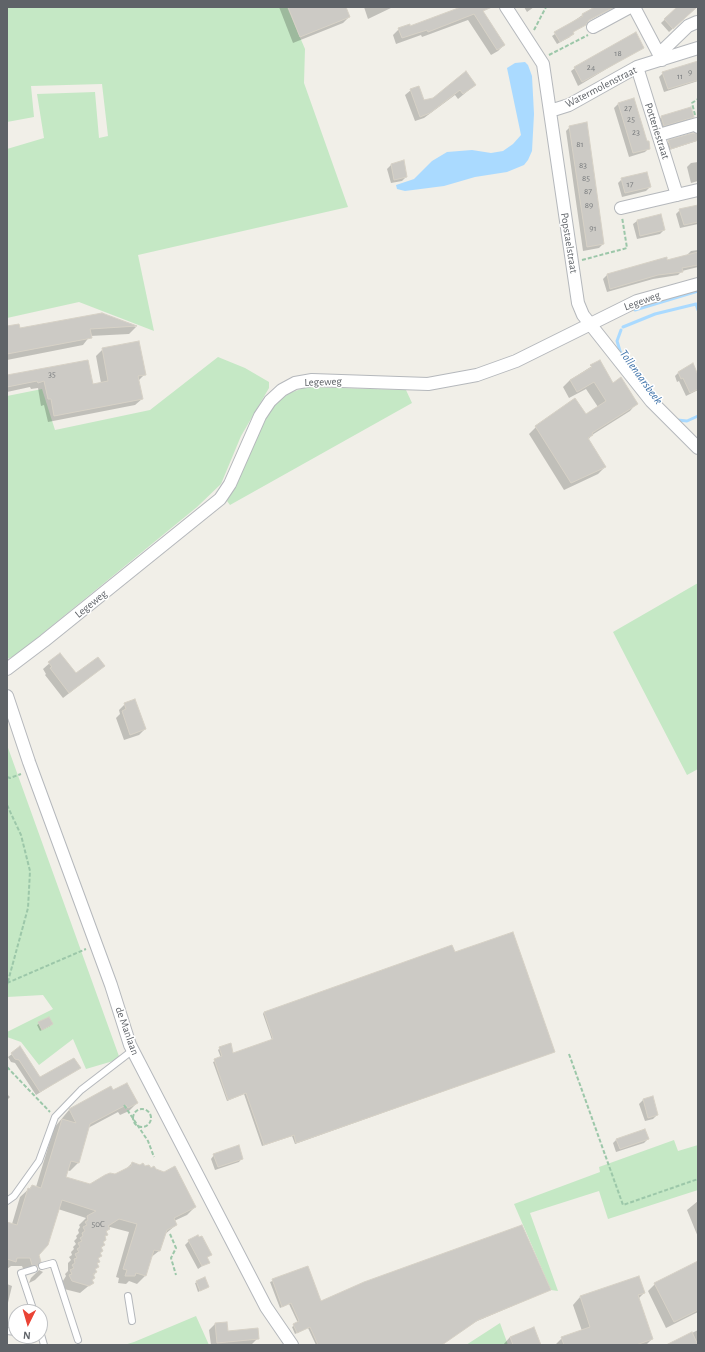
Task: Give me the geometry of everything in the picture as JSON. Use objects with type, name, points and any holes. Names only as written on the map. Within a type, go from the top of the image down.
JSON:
[{"type":"street","name":"Popstaelstraat","points":[[506,7],[540,59],[546,79],[578,303],[583,315],[592,324],[638,386],[698,448]]},
{"type":"street","points":[[593,27],[630,7]]},
{"type":"street","points":[[634,7],[660,57],[688,26],[698,23]]},
{"type":"street","name":"Watermolenstraat","points":[[550,111],[569,105],[637,67],[660,57],[698,48]]},
{"type":"street","name":"Potteriestraat","points":[[637,67],[677,194]]},
{"type":"street","points":[[659,135],[698,126]]},
{"type":"street","points":[[621,208],[698,190]]},
{"type":"street","name":"Legeweg","points":[[7,669],[44,642],[220,499],[230,484],[260,416],[270,401],[282,390],[295,383],[312,380],[428,384],[477,375],[516,361],[637,301],[698,284]]},
{"type":"street","name":"de Manlaan","points":[[7,696],[32,770],[133,1050],[266,1307],[292,1345]]},
{"type":"lane","points":[[7,1201],[14,1196],[40,1161],[48,1132],[55,1117],[81,1090],[133,1050]]},
{"type":"lane","points":[[42,1266],[53,1263],[78,1340]]},
{"type":"lane","points":[[31,1304],[21,1273],[34,1269]]},
{"type":"lane","points":[[128,1296],[132,1321]]},
{"type":"path","points":[[528,40],[546,7]]},
{"type":"path","points":[[540,59],[545,54],[551,55],[592,32],[593,27]]},
{"type":"path","points":[[698,99],[692,103],[698,126]]},
{"type":"path","points":[[572,263],[627,248],[621,208]]},
{"type":"path","points":[[7,777],[10,778],[32,770]]},
{"type":"path","points":[[7,806],[21,835],[30,871],[28,908],[7,984]]},
{"type":"path","points":[[7,984],[96,944]]},
{"type":"path","points":[[569,1054],[623,1205],[698,1179]]},
{"type":"path","points":[[7,1067],[55,1117]]},
{"type":"path","points":[[124,1105],[148,1141],[154,1157]]},
{"type":"path","points":[[144,1110],[150,1114],[151,1120],[146,1126],[140,1126],[135,1123],[134,1118],[138,1111],[144,1110]]},
{"type":"path","points":[[170,1234],[176,1248],[171,1258],[176,1275]]},
{"type":"green space","points":[[7,7],[287,7],[305,49],[304,83],[348,207],[138,255],[154,331],[79,302],[7,318],[7,149],[44,138],[37,94],[95,92],[99,138],[108,136],[102,84],[31,86],[34,117],[7,122]]},
{"type":"green space","points":[[218,357],[245,368],[269,382],[269,388],[241,436],[221,484],[197,507],[15,656],[7,659],[7,396],[42,389],[55,430],[150,410]]},
{"type":"green space","points":[[306,387],[406,390],[412,403],[230,505],[227,501],[262,422],[274,403],[290,393]]},
{"type":"green space","points":[[698,583],[698,769],[687,775],[613,632]]},
{"type":"green space","points":[[7,745],[120,1059],[86,1069],[73,1039],[39,1065],[21,1042],[7,1037],[7,1032],[53,1009],[43,995],[7,997]]},
{"type":"green space","points":[[674,1140],[678,1151],[698,1145],[698,1190],[608,1219],[599,1191],[530,1213],[558,1291],[551,1290],[514,1204],[600,1172],[599,1167]]},
{"type":"green space","points":[[196,1316],[209,1345],[124,1345],[134,1342]]},
{"type":"green space","points":[[500,1323],[508,1345],[466,1345]]},
{"type":"water","points":[[525,62],[528,65],[532,76],[534,114],[532,151],[524,165],[507,172],[475,177],[444,186],[405,191],[397,189],[396,185],[414,179],[432,161],[447,152],[472,150],[491,153],[503,151],[513,144],[521,135],[507,68],[515,63]]},
{"type":"building","points":[[288,7],[346,7],[350,17],[300,37]]},
{"type":"building","points":[[461,7],[492,7],[483,11],[505,45],[497,50],[474,14],[428,32],[427,30],[402,38],[398,28],[410,24],[410,26]]},
{"type":"building","points":[[595,7],[614,7],[589,20],[586,25],[573,32],[574,34],[560,42],[554,32],[583,16],[582,14]]},
{"type":"building","points":[[677,7],[697,7],[673,29],[664,19]]},
{"type":"building","points":[[636,32],[644,48],[582,82],[574,67]]},
{"type":"building","points":[[698,61],[698,80],[668,89],[662,72]]},
{"type":"building","points":[[466,71],[476,85],[463,94],[460,90],[430,113],[420,117],[410,89],[419,86],[424,100],[433,98]]},
{"type":"building","points":[[634,98],[647,141],[649,141],[650,149],[633,153],[618,103]]},
{"type":"building","points":[[691,107],[694,117],[664,126],[661,116]]},
{"type":"building","points":[[587,122],[604,244],[587,247],[569,126]]},
{"type":"building","points":[[693,133],[698,134],[698,140],[671,149],[668,140]]},
{"type":"building","points":[[404,160],[407,177],[394,180],[391,164]]},
{"type":"building","points":[[647,172],[651,187],[625,193],[621,178]]},
{"type":"building","points":[[698,205],[698,222],[684,225],[679,209]]},
{"type":"building","points":[[661,214],[665,230],[640,236],[637,220]]},
{"type":"building","points":[[698,252],[698,265],[682,268],[683,272],[658,275],[610,289],[607,274],[667,257],[667,260]]},
{"type":"building","points":[[102,313],[137,326],[90,329],[92,338],[7,354],[7,326],[19,324],[20,328]]},
{"type":"building","points":[[139,341],[146,375],[138,376],[143,399],[54,416],[51,399],[48,399],[44,381],[7,387],[7,375],[88,360],[93,384],[108,381],[102,348]]},
{"type":"building","points":[[600,360],[613,383],[621,377],[638,404],[592,433],[593,435],[588,438],[606,467],[571,483],[535,426],[575,398],[586,414],[606,401],[594,382],[577,392],[570,380],[592,367],[590,365]]},
{"type":"building","points":[[693,363],[698,375],[698,389],[690,393],[683,378],[681,379],[678,372]]},
{"type":"building","points":[[60,653],[76,673],[98,657],[105,666],[69,693],[50,668],[52,667],[48,662]]},
{"type":"building","points":[[135,699],[146,729],[130,735],[122,711],[126,709],[124,703]]},
{"type":"building","points":[[513,932],[555,1052],[296,1143],[294,1135],[264,1145],[246,1093],[228,1100],[214,1059],[222,1056],[219,1047],[231,1043],[233,1053],[273,1039],[264,1012],[452,945],[455,952]]},
{"type":"building","points":[[49,1017],[53,1024],[42,1030],[38,1022]]},
{"type":"building","points":[[20,1046],[40,1077],[74,1058],[81,1068],[40,1092],[19,1060],[15,1059],[11,1053]]},
{"type":"building","points":[[127,1083],[138,1103],[128,1108],[126,1105],[90,1124],[79,1163],[71,1161],[66,1177],[90,1184],[105,1175],[110,1173],[115,1174],[131,1166],[132,1162],[140,1165],[143,1163],[145,1166],[149,1165],[151,1168],[154,1166],[156,1169],[164,1172],[175,1166],[196,1207],[174,1218],[177,1225],[167,1230],[160,1251],[154,1250],[146,1276],[136,1273],[135,1276],[125,1276],[127,1270],[123,1269],[137,1224],[119,1219],[108,1226],[110,1229],[106,1231],[108,1235],[105,1236],[106,1240],[103,1242],[105,1245],[101,1247],[103,1251],[100,1253],[102,1256],[98,1258],[100,1262],[97,1263],[99,1267],[95,1269],[97,1272],[93,1274],[95,1278],[92,1280],[94,1283],[89,1286],[72,1281],[69,1275],[72,1274],[70,1270],[74,1268],[72,1265],[75,1263],[74,1259],[77,1258],[75,1254],[79,1252],[77,1249],[80,1247],[78,1243],[82,1241],[80,1238],[83,1236],[82,1233],[85,1231],[83,1227],[87,1225],[85,1222],[88,1220],[87,1216],[96,1211],[62,1200],[48,1245],[39,1255],[41,1262],[38,1266],[32,1265],[30,1258],[17,1258],[16,1262],[7,1259],[7,1222],[17,1225],[28,1188],[30,1189],[32,1185],[41,1188],[62,1119],[76,1123],[69,1109],[111,1086],[113,1090]]},
{"type":"building","points":[[653,1096],[658,1115],[648,1118],[643,1099]]},
{"type":"building","points":[[645,1129],[649,1139],[620,1149],[616,1139]]},
{"type":"building","points":[[239,1145],[243,1159],[218,1167],[213,1154]]},
{"type":"building","points":[[522,1225],[551,1290],[478,1320],[442,1345],[318,1345],[310,1327],[297,1333],[293,1324],[299,1321],[291,1303],[282,1307],[272,1279],[308,1266],[321,1301],[364,1282]]},
{"type":"building","points":[[198,1235],[199,1237],[202,1236],[212,1255],[207,1257],[210,1263],[202,1266],[188,1240]]},
{"type":"building","points":[[698,1261],[698,1310],[674,1322],[654,1283]]},
{"type":"building","points":[[639,1276],[645,1293],[638,1295],[653,1339],[636,1345],[564,1345],[561,1337],[590,1327],[580,1296]]},
{"type":"building","points":[[205,1277],[209,1287],[200,1291],[196,1281]]},
{"type":"building","points":[[227,1322],[228,1331],[258,1328],[259,1339],[217,1343],[215,1323]]},
{"type":"building","points":[[534,1327],[541,1345],[513,1345],[510,1337]]},
{"type":"building","points":[[692,1332],[698,1345],[666,1345]]},
{"type":"waterway","name":"Tollenaarsbeek","points":[[635,310],[698,291]]},
{"type":"waterway","name":"Tollenaarsbeek","points":[[623,327],[655,314],[696,304],[698,310]]},
{"type":"waterway","name":"Tollenaarsbeek","points":[[621,330],[617,341],[620,351],[628,363]]},
{"type":"waterway","name":"Tollenaarsbeek","points":[[677,420],[687,421],[698,416]]}]
